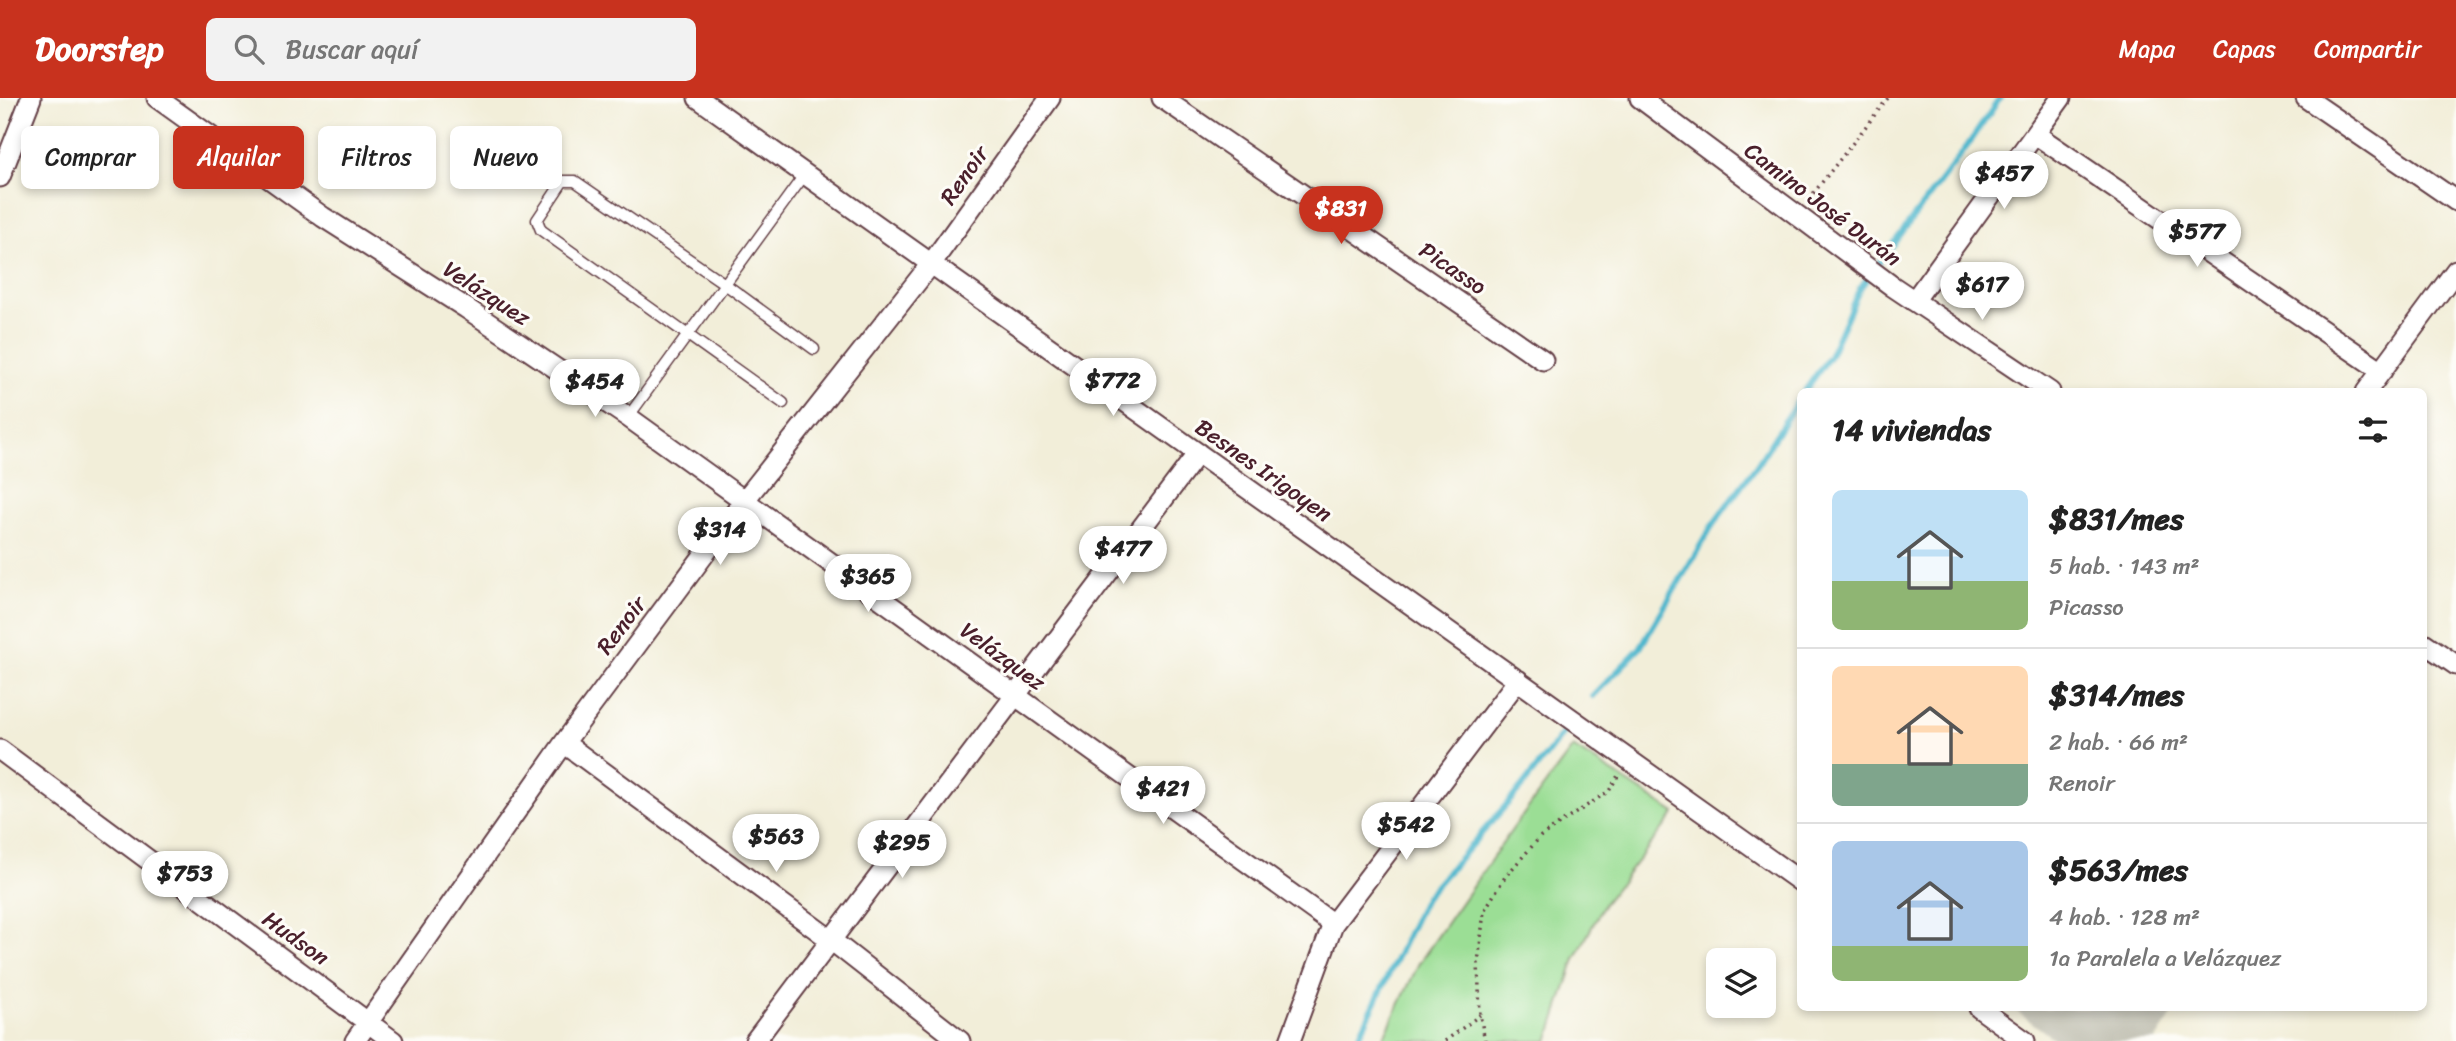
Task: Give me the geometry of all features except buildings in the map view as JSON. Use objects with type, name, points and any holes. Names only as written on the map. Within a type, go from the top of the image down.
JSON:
[{"type":"street","points":[[0,177],[31,98]]},
{"type":"street","name":"Velázquez","points":[[157,98],[323,217],[466,308],[628,417],[1333,924]]},
{"type":"street","name":"Besnes Irigoyen","points":[[698,98],[1797,878]]},
{"type":"street","name":"Renoir","points":[[355,1041],[564,743],[744,501],[931,264],[1050,98]]},
{"type":"street","name":"Picasso","points":[[1162,98],[1543,360]]},
{"type":"street","name":"Camino José Durán","points":[[1640,98],[1914,302],[2044,388]]},
{"type":"street","points":[[1914,302],[2061,98]]},
{"type":"street","points":[[2306,98],[2456,201]]},
{"type":"street","points":[[2035,134],[2382,371]]},
{"type":"street","points":[[2370,388],[2456,270]]},
{"type":"street","points":[[755,1041],[1198,453]]},
{"type":"street","points":[[2427,645],[2456,665]]},
{"type":"street","points":[[1290,1041],[1333,924],[1518,680]]},
{"type":"street","points":[[564,743],[831,940],[960,1041]]},
{"type":"street","name":"Hudson","points":[[0,750],[393,1041]]},
{"type":"street","points":[[1983,1011],[2025,1041]]},
{"type":"lane","points":[[628,417],[805,174]]},
{"type":"lane","points":[[783,403],[541,230],[537,220],[564,181],[575,181],[814,349]]},
{"type":"path","points":[[1797,215],[1888,98]]},
{"type":"path","points":[[1485,1041],[1480,1015],[1478,963],[1484,911],[1505,877],[1541,836],[1609,791],[1628,759]]},
{"type":"path","points":[[1445,1041],[1480,1015]]},
{"type":"shaded area","points":[[2016,1011],[2175,1011],[2155,1041],[2057,1041]]},
{"type":"green space","points":[[1573,747],[1675,813],[1604,904],[1575,959],[1548,1041],[1382,1041],[1419,963]]},
{"type":"waterway","points":[[1807,388],[1829,357],[1860,288],[1968,145],[2000,98]]},
{"type":"waterway","points":[[1593,696],[1640,648],[1712,526],[1757,465],[1797,402]]},
{"type":"waterway","points":[[1357,1041],[1425,898],[1521,788],[1568,727]]}]
